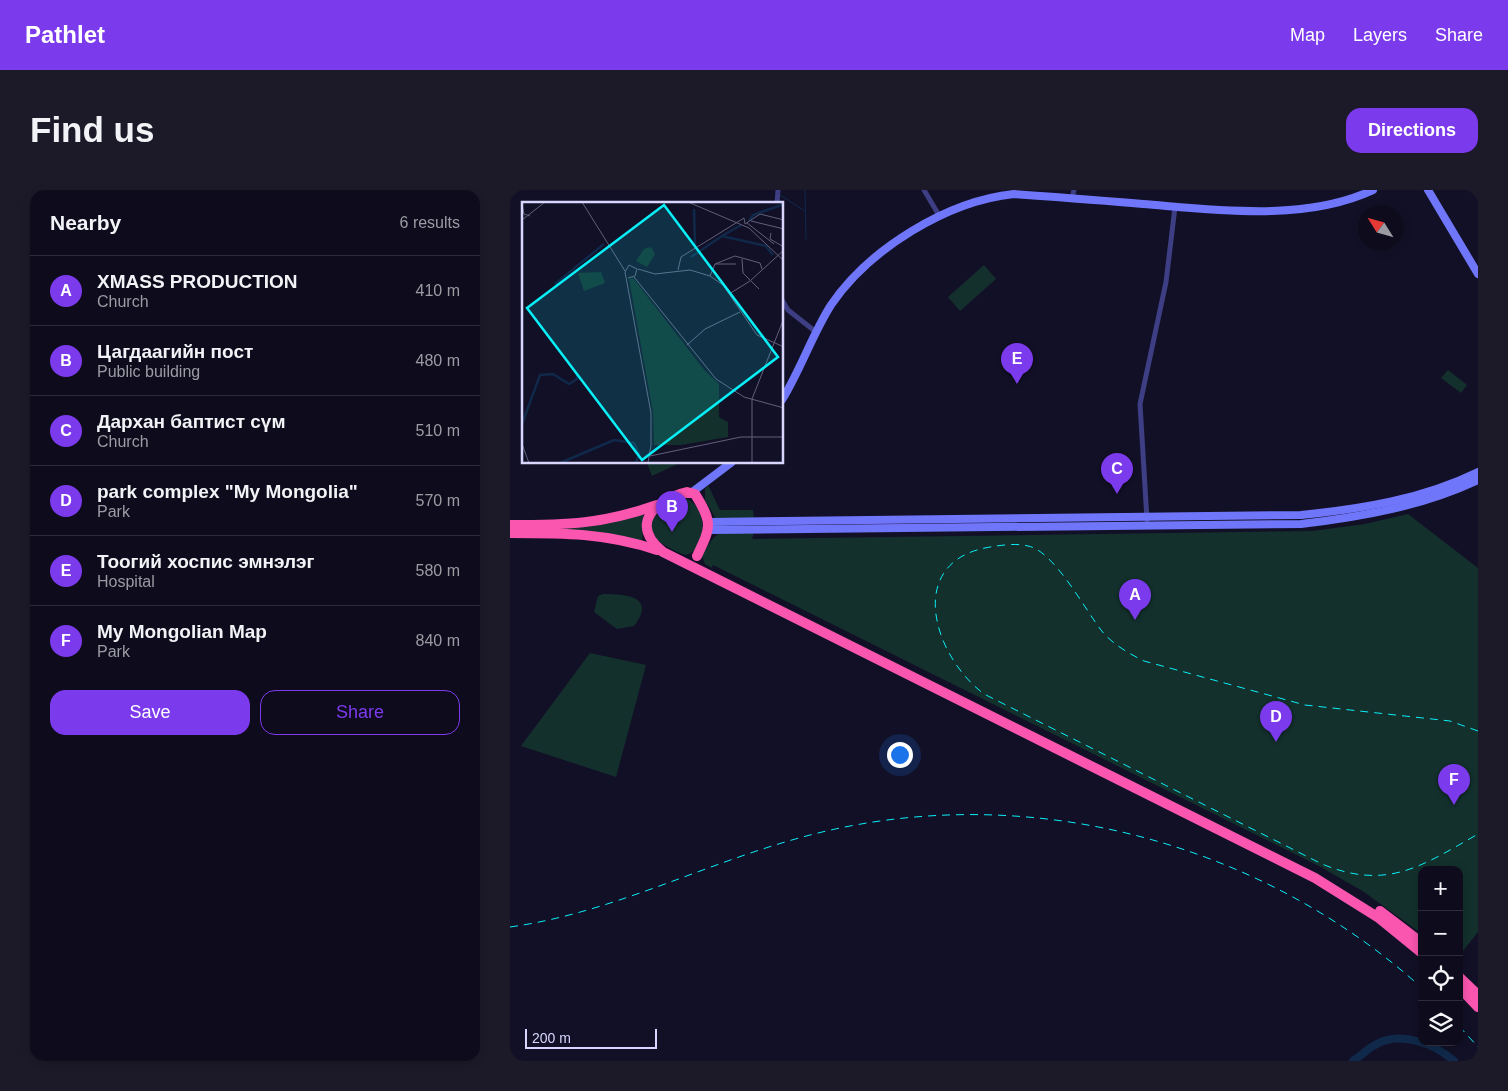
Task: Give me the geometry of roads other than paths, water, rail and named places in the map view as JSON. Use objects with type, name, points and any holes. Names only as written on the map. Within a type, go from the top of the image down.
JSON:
[{"type":"highway","points":[[510,525],[586,523],[630,514],[680,494],[691,493],[698,500],[709,526],[697,556]]},
{"type":"highway","points":[[663,502],[650,514],[646,529],[649,539],[663,552]]},
{"type":"highway","points":[[510,533],[583,533],[606,536],[663,552],[1316,878],[1379,918],[1418,950]]},
{"type":"highway","points":[[673,557],[697,556]]},
{"type":"highway","points":[[697,556],[707,568],[1319,872],[1382,912],[1418,940]]},
{"type":"highway","points":[[1463,981],[1478,995]]},
{"type":"highway","points":[[1463,991],[1478,1007]]},
{"type":"main road","points":[[784,396],[832,304],[875,257],[916,229],[940,217],[995,196],[1014,194],[1073,194],[1175,207],[1280,210],[1323,205],[1356,198],[1373,190]]},
{"type":"main road","points":[[1428,190],[1478,274]]},
{"type":"main road","points":[[691,493],[729,464]]},
{"type":"main road","points":[[709,526],[1147,516],[1272,516],[1340,512],[1419,495],[1478,472]]},
{"type":"main road","points":[[709,526],[1301,524],[1339,520],[1421,501],[1478,480]]},
{"type":"street","points":[[924,190],[940,217]]},
{"type":"street","points":[[1147,525],[1140,404],[1166,282],[1175,207]]},
{"type":"street","points":[[784,303],[788,310],[816,332]]},
{"type":"waterway","points":[[805,190],[806,239]]},
{"type":"waterway","points":[[780,195],[805,211]]},
{"type":"waterway","points":[[1353,1061],[1369,1048],[1395,1039],[1417,1041],[1437,1049],[1454,1061]]},
{"type":"railway","points":[[1478,731],[1450,721],[1305,705],[1144,661],[1110,640],[1058,569],[1038,550],[1028,546],[1014,544],[995,546],[963,556],[946,571],[937,590],[936,612],[941,634],[951,657],[966,677],[984,694],[1322,864],[1345,872],[1385,875],[1421,865],[1478,834]]},
{"type":"railway","points":[[510,927],[584,911],[620,900],[727,861],[799,838],[882,821],[965,815],[1048,819],[1130,834],[1209,859],[1285,893],[1356,936],[1418,985]]},
{"type":"railway","points":[[1463,1030],[1478,1047]]},
{"type":"place","name":"Тоогий хоспис эмнэлэг","points":[[1017,384]]},
{"type":"place","name":"Дархан баптист сүм","points":[[1117,494]]},
{"type":"place","name":"Цагдаагийн пост","points":[[672,532]]},
{"type":"place","name":"XMASS PRODUCTION","points":[[1135,620]]},
{"type":"place","name":"park complex \"My Mongolia\"","points":[[1276,742]]},
{"type":"place","name":"My Mongolian Map","points":[[1454,805]]}]
